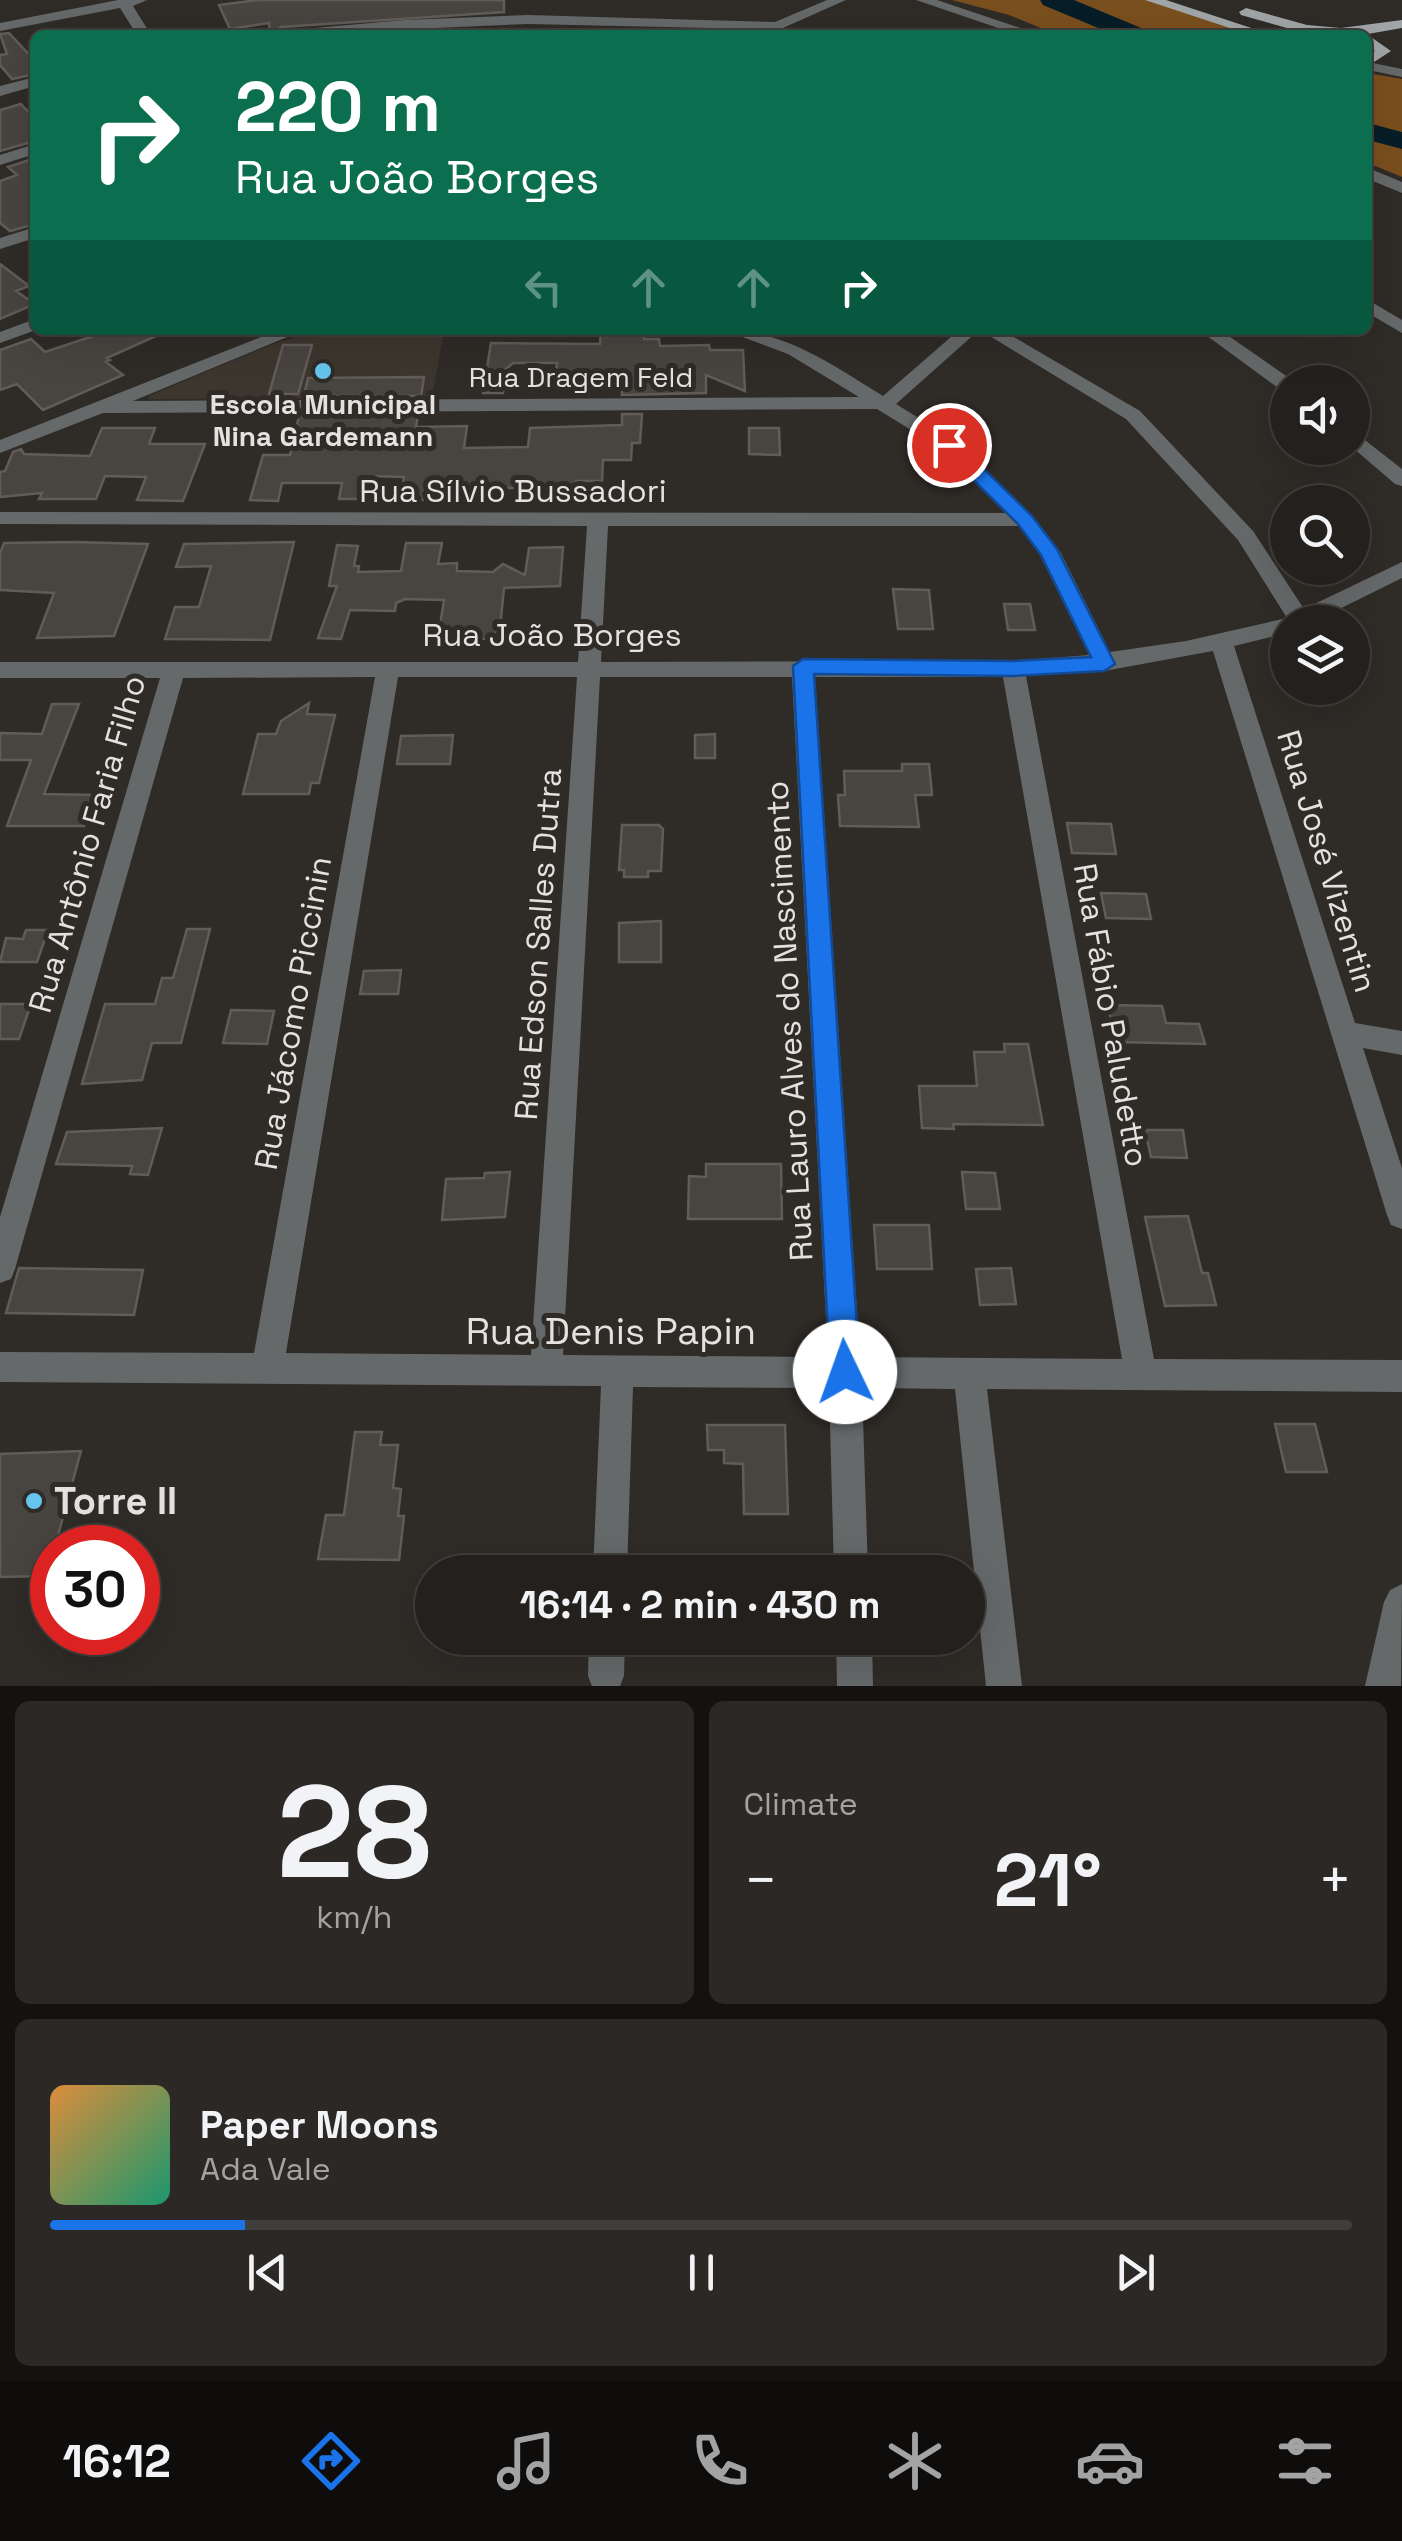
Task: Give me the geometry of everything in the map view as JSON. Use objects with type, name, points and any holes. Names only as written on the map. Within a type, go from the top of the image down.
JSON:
[{"type":"main road","points":[[1152,0],[1250,30]]},
{"type":"main road","points":[[1200,0],[1319,30]]},
{"type":"main road","points":[[1370,30],[1402,24]]},
{"type":"main road","points":[[1298,30],[1304,28]]},
{"type":"main road","points":[[1375,44],[1402,36]]},
{"type":"street","points":[[766,30],[839,0]]},
{"type":"street","points":[[923,0],[1018,30]]},
{"type":"street","points":[[0,27],[132,2],[142,30]]},
{"type":"street","points":[[0,12],[90,9]]},
{"type":"street","points":[[322,30],[551,16],[776,26]]},
{"type":"street","points":[[1375,44],[1402,56]]},
{"type":"street","points":[[1372,65],[1402,73]]},
{"type":"street","points":[[0,91],[30,82]]},
{"type":"street","points":[[0,160],[30,151]]},
{"type":"street","points":[[1372,175],[1402,188]]},
{"type":"street","points":[[0,244],[30,234]]},
{"type":"street","points":[[1372,309],[1402,328]]},
{"type":"street","points":[[0,338],[30,326]]},
{"type":"street","points":[[0,447],[282,335]]},
{"type":"street","points":[[748,335],[795,350],[949,445],[1025,520],[1050,554],[1104,664]]},
{"type":"street","points":[[886,404],[964,335]]},
{"type":"street","points":[[998,335],[1134,415],[1246,536],[1289,605]]},
{"type":"street","points":[[1215,335],[1270,373]]},
{"type":"street","name":"Rua Dragem Feld","points":[[97,407],[886,404]]},
{"type":"street","points":[[1370,452],[1402,480]]},
{"type":"street","name":"Rua Sílvio Bussadori","points":[[0,518],[1025,520]]},
{"type":"street","name":"Rua Edson Salles Dutra","points":[[546,1370],[598,522]]},
{"type":"street","points":[[1332,605],[1402,569]]},
{"type":"street","name":"Rua João Borges","points":[[0,670],[1013,668],[1104,664],[1222,643],[1270,630]]},
{"type":"street","name":"Rua José Vizentin","points":[[1222,643],[1402,1215]]},
{"type":"street","name":"Rua Lauro Alves do Nascimento","points":[[803,666],[845,1372],[851,1555]]},
{"type":"street","name":"Rua Fábio Paludetto","points":[[1013,668],[1140,1374]]},
{"type":"street","name":"Rua Antônio Faria Filho","points":[[0,1269],[174,669]]},
{"type":"street","name":"Rua Jácomo Piccinin","points":[[267,1369],[388,669]]},
{"type":"street","points":[[1345,1034],[1402,1044]]},
{"type":"street","name":"Rua Denis Papin","points":[[0,1366],[1402,1376]]},
{"type":"street","points":[[611,1555],[618,1371]]},
{"type":"street","points":[[969,1373],[1004,1686]]},
{"type":"street","points":[[1383,1686],[1402,1602]]},
{"type":"street","points":[[606,1676],[607,1655]]},
{"type":"street","points":[[854,1655],[855,1686]]},
{"type":"shaded area","points":[[952,0],[1147,0],[1242,30],[1046,30],[1009,15]]},
{"type":"shaded area","points":[[1372,74],[1402,79],[1402,177],[1372,165]]},
{"type":"shaded area","name":"Escola Municipal Nina Gardemann","points":[[302,335],[443,335],[432,398],[149,399],[268,346]]},
{"type":"building","points":[[258,0],[504,0],[504,12],[270,30],[269,23],[230,29],[219,5]]},
{"type":"building","points":[[9,33],[30,56],[30,75],[12,79],[0,65],[0,55],[7,54],[0,34]]},
{"type":"building","points":[[21,104],[30,114],[30,142],[0,151],[0,110]]},
{"type":"building","points":[[30,160],[30,225],[10,231],[0,223],[0,181],[17,175],[8,167]]},
{"type":"building","points":[[0,264],[29,286],[16,291],[30,301],[30,306],[0,319]]},
{"type":"building","points":[[96,335],[158,335],[107,358],[110,360],[106,362],[123,375],[43,410],[17,384],[0,390],[0,350],[31,339],[45,352]]},
{"type":"building","points":[[601,335],[644,335],[644,339],[659,339],[660,346],[709,345],[710,350],[743,350],[745,391],[706,375],[706,393],[622,395],[622,385],[594,385],[594,372],[556,372],[557,363],[513,363],[506,369],[503,393],[483,393],[491,343],[600,344]]},
{"type":"building","points":[[283,345],[312,345],[298,394],[269,394]]},
{"type":"building","points":[[424,377],[421,396],[304,396],[308,378]]},
{"type":"building","points":[[622,414],[642,414],[640,443],[632,443],[631,460],[603,460],[602,481],[576,481],[574,498],[524,496],[523,488],[483,488],[481,502],[460,502],[463,483],[425,484],[423,500],[400,500],[404,477],[367,476],[362,499],[339,499],[342,483],[282,483],[278,501],[250,500],[263,455],[290,455],[299,416],[418,415],[416,427],[467,426],[464,448],[528,447],[530,428],[622,425]]},
{"type":"building","points":[[102,428],[155,428],[149,444],[205,444],[183,501],[137,500],[146,477],[105,476],[96,499],[39,499],[42,493],[0,497],[0,472],[5,471],[13,452],[21,449],[24,454],[90,456]]},
{"type":"building","points":[[749,428],[779,428],[780,455],[749,454]]},
{"type":"building","points":[[294,542],[270,640],[165,639],[175,607],[199,607],[211,566],[176,567],[184,544]]},
{"type":"building","points":[[4,543],[148,544],[114,636],[37,638],[54,593],[0,590],[0,553]]},
{"type":"building","points":[[406,543],[442,543],[438,564],[457,563],[457,571],[493,572],[503,564],[525,575],[529,548],[563,547],[560,586],[504,588],[500,629],[489,639],[438,638],[444,600],[405,599],[396,603],[395,611],[350,610],[341,639],[318,638],[337,586],[329,586],[337,545],[358,546],[354,566],[359,566],[358,572],[401,571]]},
{"type":"building","points":[[893,589],[929,590],[933,629],[898,629]]},
{"type":"building","points":[[1004,604],[1030,604],[1035,630],[1008,630]]},
{"type":"building","points":[[309,703],[307,714],[335,715],[319,783],[311,783],[309,794],[243,794],[258,734],[276,734],[281,721]]},
{"type":"building","points":[[52,704],[79,704],[44,794],[95,795],[84,826],[7,826],[31,760],[0,760],[0,733],[42,734]]},
{"type":"building","points":[[715,734],[715,758],[695,758],[695,735]]},
{"type":"building","points":[[453,735],[450,764],[397,764],[401,736]]},
{"type":"building","points":[[902,764],[929,764],[932,795],[915,795],[919,827],[840,826],[838,795],[845,795],[844,771],[902,771]]},
{"type":"building","points":[[1067,823],[1111,824],[1116,854],[1072,853]]},
{"type":"building","points":[[622,825],[659,825],[663,829],[661,871],[648,871],[648,877],[624,877],[624,870],[619,870]]},
{"type":"building","points":[[1101,893],[1146,894],[1151,919],[1106,918]]},
{"type":"building","points":[[661,921],[661,962],[619,962],[619,923]]},
{"type":"building","points":[[187,929],[210,929],[181,1043],[152,1043],[142,1080],[82,1084],[105,1004],[155,1004],[162,978],[173,978]]},
{"type":"building","points":[[26,930],[48,930],[37,962],[0,962],[6,938],[23,939]]},
{"type":"building","points":[[401,970],[398,994],[360,994],[364,971]]},
{"type":"building","points":[[0,1004],[31,1004],[19,1039],[0,1039]]},
{"type":"building","points":[[1108,1005],[1162,1006],[1166,1023],[1199,1024],[1205,1044],[1115,1042]]},
{"type":"building","points":[[231,1010],[274,1011],[267,1044],[223,1043]]},
{"type":"building","points":[[1004,1044],[1028,1044],[1043,1125],[953,1124],[954,1129],[922,1128],[919,1086],[977,1086],[974,1052],[1005,1052]]},
{"type":"building","points":[[162,1128],[148,1175],[130,1174],[132,1166],[56,1164],[67,1132]]},
{"type":"building","points":[[1145,1130],[1183,1130],[1187,1158],[1151,1157]]},
{"type":"building","points":[[706,1164],[781,1164],[782,1219],[688,1219],[689,1176],[706,1177]]},
{"type":"building","points":[[510,1172],[505,1217],[442,1220],[446,1179],[484,1178],[485,1173]]},
{"type":"building","points":[[962,1172],[995,1173],[1000,1209],[966,1209]]},
{"type":"building","points":[[1188,1216],[1202,1273],[1208,1273],[1216,1305],[1165,1306],[1145,1217]]},
{"type":"building","points":[[874,1225],[929,1225],[932,1269],[877,1269]]},
{"type":"building","points":[[19,1268],[143,1270],[134,1315],[6,1313]]},
{"type":"building","points":[[1011,1268],[1016,1304],[980,1305],[976,1269]]},
{"type":"building","points":[[1275,1424],[1315,1424],[1327,1472],[1286,1472]]},
{"type":"building","points":[[707,1425],[785,1425],[788,1514],[744,1514],[743,1464],[724,1463],[724,1450],[708,1450]]},
{"type":"building","points":[[355,1432],[382,1432],[380,1445],[398,1445],[393,1488],[401,1489],[398,1516],[404,1516],[399,1560],[318,1559],[326,1515],[344,1515]]},
{"type":"building","name":"Torre II","points":[[81,1451],[61,1525],[30,1525],[30,1576],[0,1577],[0,1454]]},
{"type":"waterway","points":[[1052,0],[1125,30]]},
{"type":"waterway","points":[[1372,132],[1402,141]]},
{"type":"place","name":"Escola Municipal Nina Gardemann","points":[[323,371]]},
{"type":"place","name":"Torre II","points":[[34,1501]]},
{"type":"route","points":[[845,1372],[803,666],[1013,668],[1104,664],[1050,554],[1025,520],[949,445]]}]
